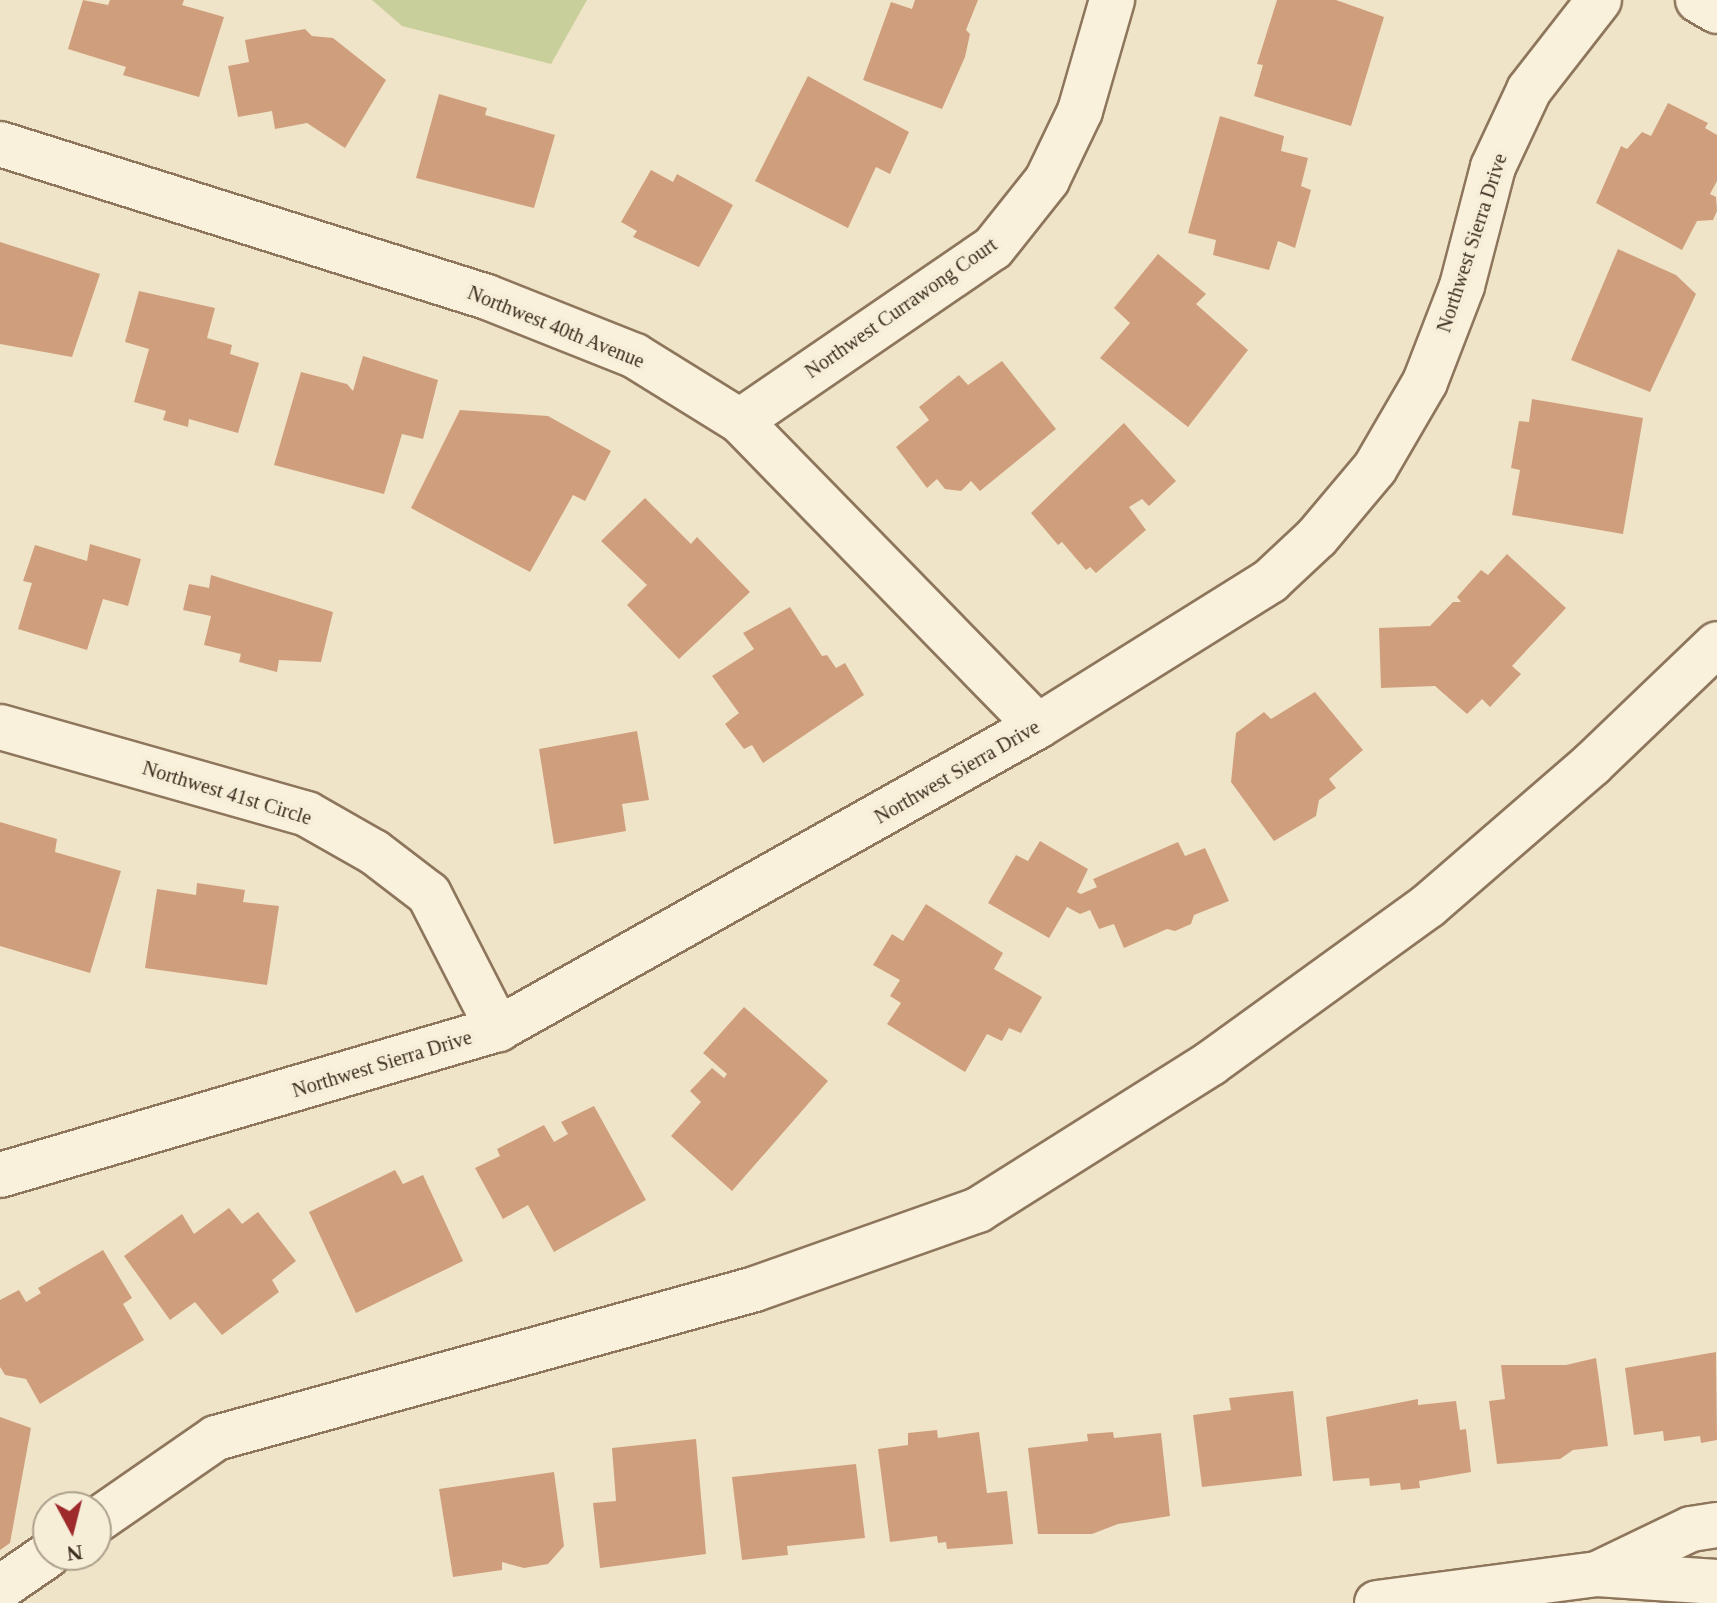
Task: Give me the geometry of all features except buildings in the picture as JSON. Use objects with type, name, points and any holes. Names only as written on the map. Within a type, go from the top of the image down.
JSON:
[{"type":"street","name":"Northwest Currawong Court","points":[[740,421],[993,248],[1047,180],[1080,111],[1112,0]]},
{"type":"street","name":"Northwest Sierra Drive","points":[[0,1175],[498,1029],[1038,726],[1270,581],[1317,537],[1375,468],[1425,382],[1462,286],[1493,167],[1529,90],[1599,0]]},
{"type":"street","points":[[1698,0],[1717,11]]},
{"type":"street","name":"Northwest 40th Avenue","points":[[0,144],[487,297],[635,356],[740,421],[1038,726]]},
{"type":"street","points":[[112,1510],[216,1438],[755,1289],[978,1210],[1211,1063],[1428,906],[1592,764],[1717,644]]},
{"type":"street","name":"Northwest 41st Circle","points":[[0,727],[307,814],[374,852],[429,894],[498,1029]]},
{"type":"street","points":[[1597,1574],[1691,1529],[1717,1525]]},
{"type":"street","points":[[0,1588],[32,1566]]},
{"type":"street","points":[[1377,1603],[1597,1574],[1717,1582]]},
{"type":"green space","points":[[372,0],[587,0],[551,64],[402,26]]}]
